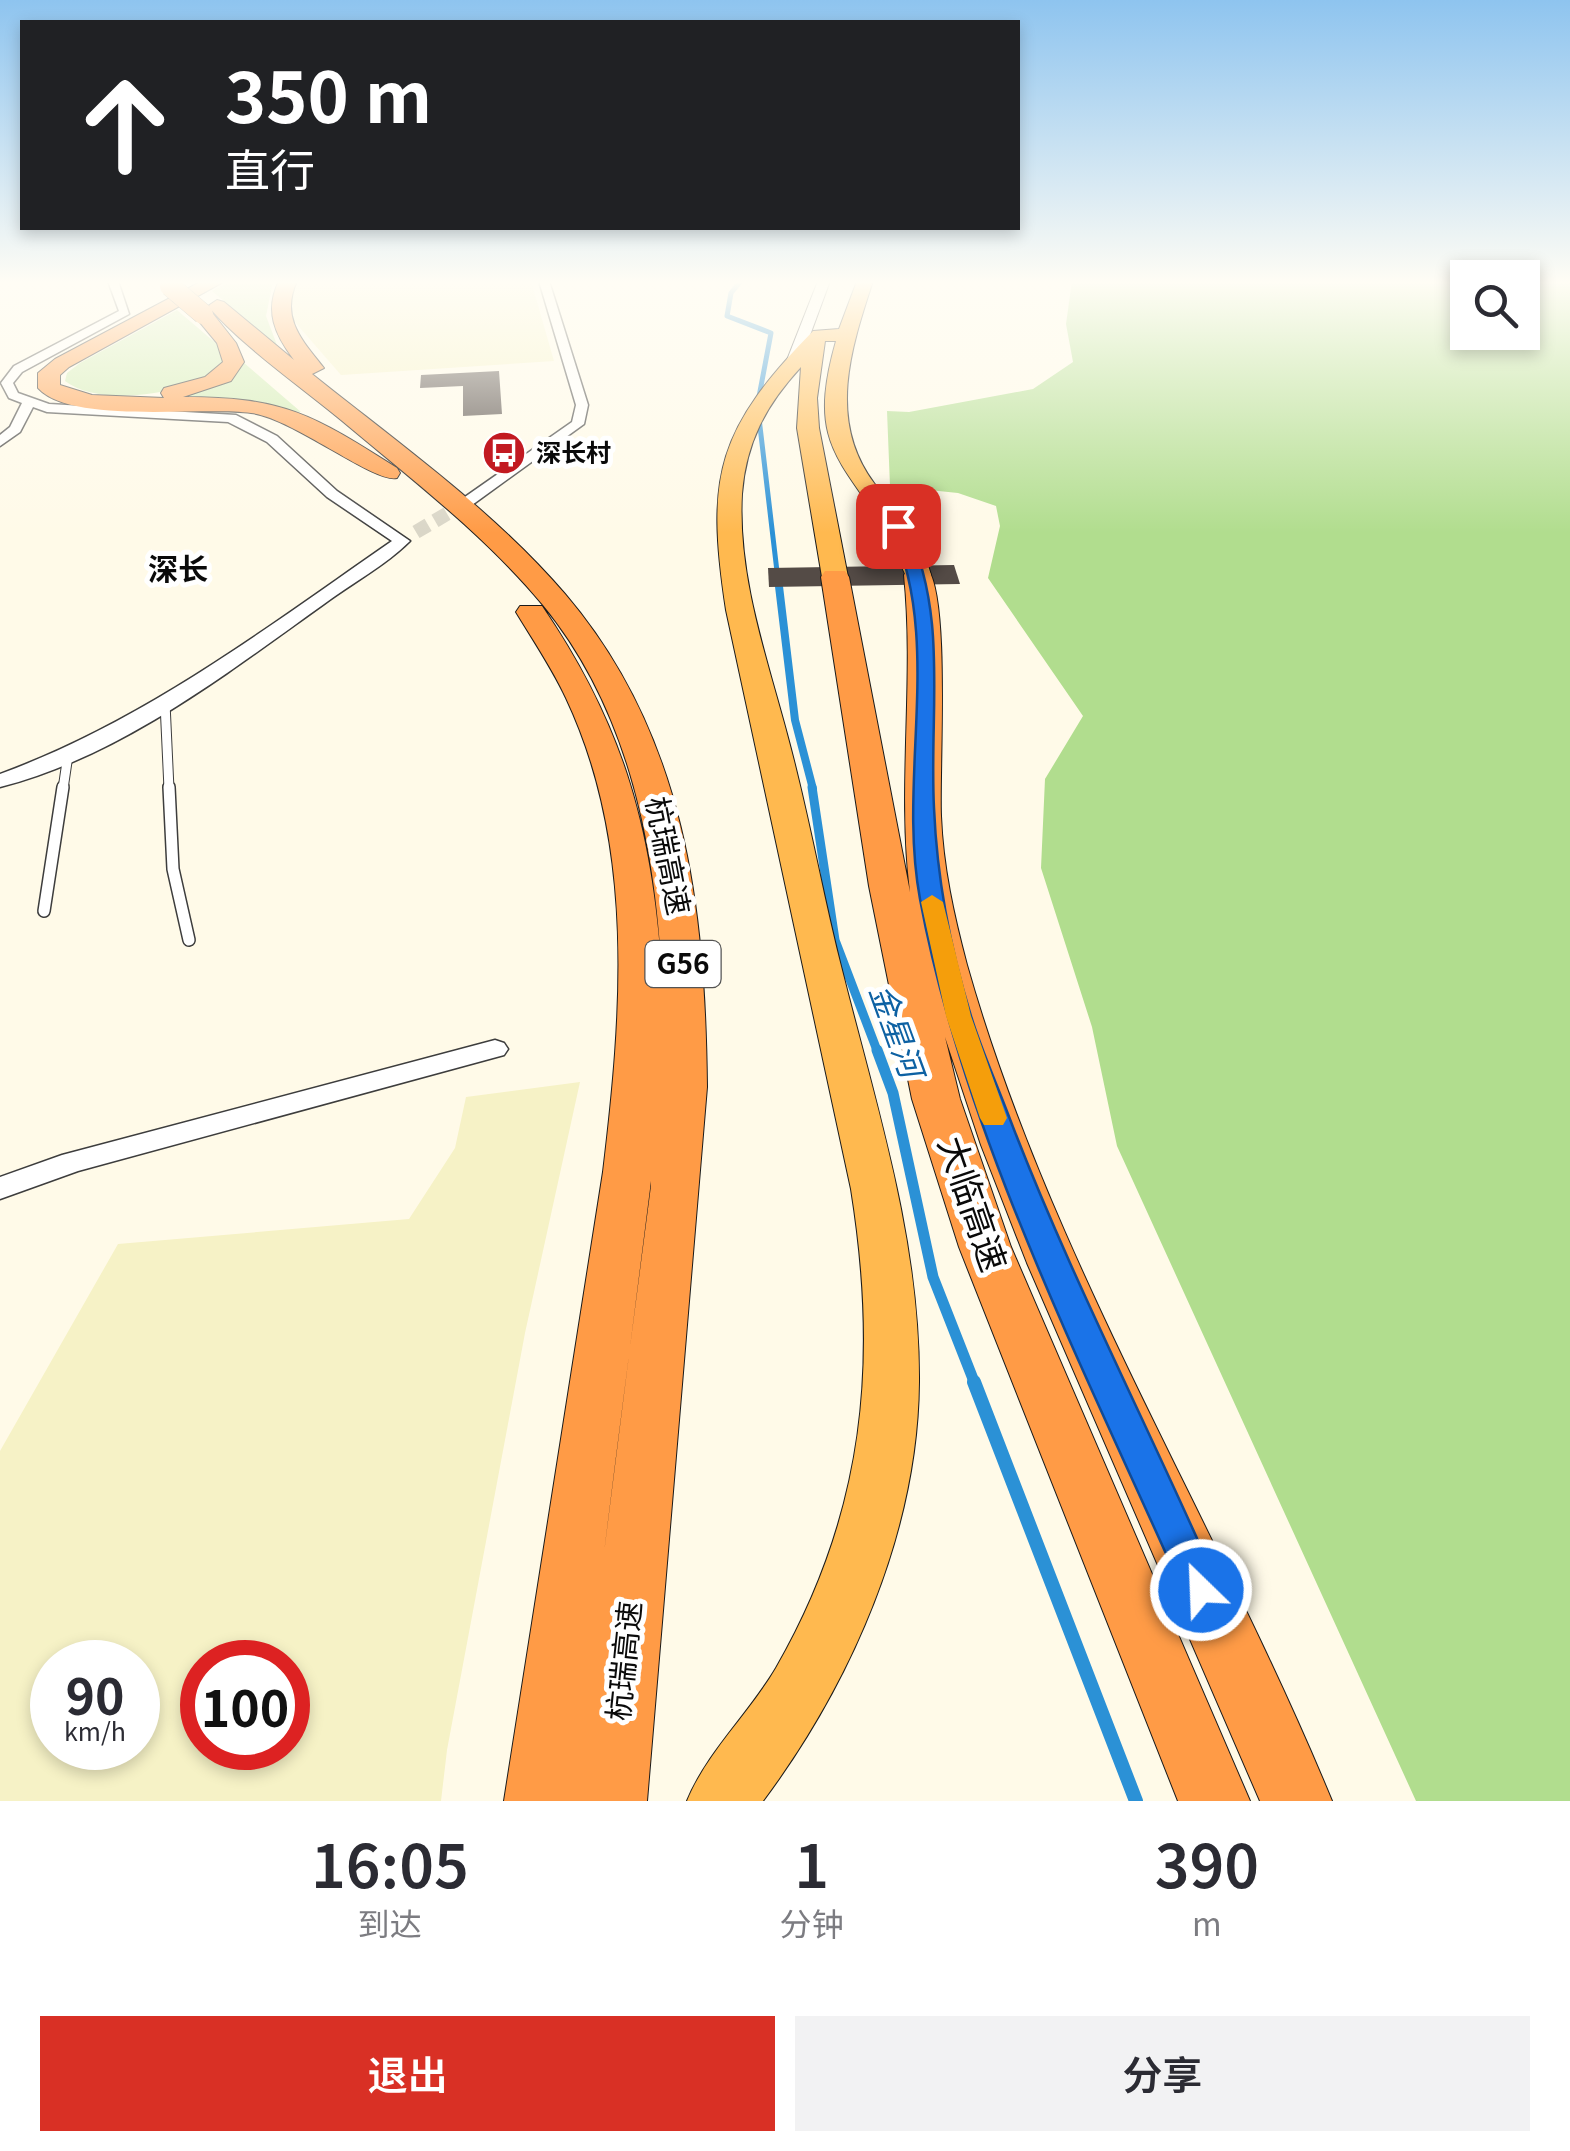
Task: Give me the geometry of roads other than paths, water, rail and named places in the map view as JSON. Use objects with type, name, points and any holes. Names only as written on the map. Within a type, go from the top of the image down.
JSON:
[{"type":"highway","points":[[59,365],[49,374],[49,388],[86,400],[219,402],[264,408],[384,457]]},
{"type":"highway","points":[[70,365],[62,372],[60,382],[67,389],[122,398],[166,394],[215,380],[228,372],[231,365]]},
{"type":"highway","name":"杭瑞高速","points":[[282,365],[384,457],[491,565],[558,650],[586,700],[609,759],[634,866],[642,1007],[633,1129],[540,1801]]},
{"type":"highway","points":[[312,365],[384,457]]},
{"type":"highway","points":[[721,1801],[780,1725],[832,1630],[867,1534],[891,1390],[892,1317],[881,1229],[803,893],[778,760],[745,632],[730,544],[730,501],[742,437],[762,400],[803,365]]},
{"type":"highway","points":[[815,365],[804,386],[836,576]]},
{"type":"highway","points":[[828,365],[839,438],[855,474],[908,541],[918,575]]},
{"type":"highway","name":"杭瑞高速","points":[[384,457],[508,550],[580,632],[618,695],[644,754],[672,863],[684,988],[681,1129],[612,1801]]},
{"type":"highway","name":"大临高速","points":[[918,575],[926,642],[923,806],[930,895],[958,1016],[998,1132],[1068,1296],[1296,1801]]},
{"type":"highway","name":"大临高速","points":[[836,576],[889,886],[914,1008],[946,1132],[985,1247],[1213,1799]]},
{"type":"highway","points":[[1185,1556],[1308,1801]]},
{"type":"street","points":[[0,781],[68,755],[165,703],[409,536],[332,494],[272,439],[231,418],[28,404],[7,388],[11,375],[29,365]]},
{"type":"street","points":[[467,502],[578,424],[582,405],[570,365]]},
{"type":"street","points":[[0,442],[15,429],[28,404]]},
{"type":"street","points":[[0,1188],[72,1162],[495,1048]]},
{"type":"lane","points":[[165,703],[173,868],[188,940]]},
{"type":"lane","points":[[44,911],[68,755]]},
{"type":"waterway","name":"金星河","points":[[758,402],[765,365]]},
{"type":"waterway","name":"金星河","points":[[759,418],[778,580]]},
{"type":"waterway","name":"金星河","points":[[778,578],[795,720],[813,789]]},
{"type":"waterway","name":"金星河","points":[[812,787],[835,940],[878,1053]]},
{"type":"waterway","name":"金星河","points":[[877,1050],[893,1093],[933,1277],[975,1384]]},
{"type":"waterway","name":"金星河","points":[[974,1382],[1136,1801]]},
{"type":"tunnel","points":[[416,532],[467,502]]},
{"type":"place","name":"深长村","points":[[504,453]]},
{"type":"district","name":"深长","points":[[178,570]]}]
